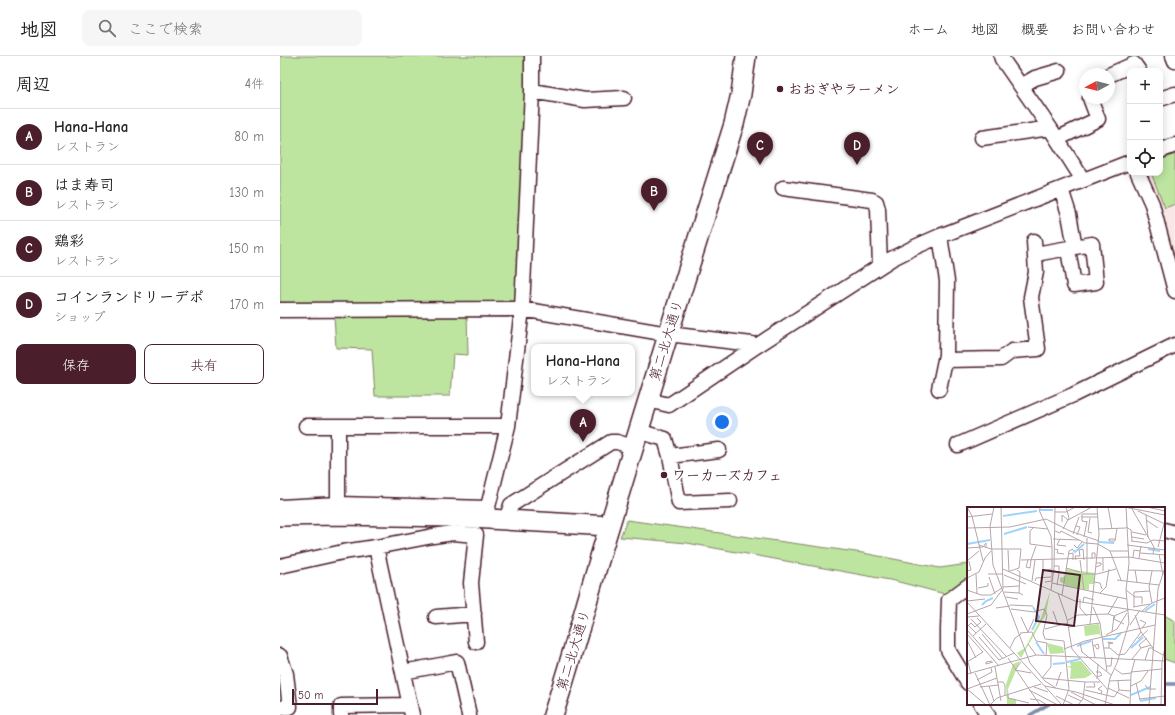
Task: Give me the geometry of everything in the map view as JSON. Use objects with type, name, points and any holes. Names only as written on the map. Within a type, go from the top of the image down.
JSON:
[{"type":"street","points":[[486,513],[508,426],[522,309],[532,91],[532,56]]},
{"type":"street","name":"第二北大通り","points":[[553,715],[609,526],[734,124],[741,94],[746,56]]},
{"type":"street","points":[[1001,56],[1083,180]]},
{"type":"street","points":[[1173,56],[1175,61]]},
{"type":"street","points":[[1115,72],[1134,64],[1137,68]]},
{"type":"street","points":[[1021,86],[1035,78],[1059,71]]},
{"type":"street","points":[[532,91],[585,100],[624,98]]},
{"type":"street","points":[[1163,98],[1175,94]]},
{"type":"street","points":[[982,138],[1053,133],[1098,119],[1092,104]]},
{"type":"street","points":[[1163,150],[1175,145]]},
{"type":"street","points":[[648,400],[669,405],[880,266],[915,247],[1127,163]]},
{"type":"street","points":[[1139,176],[1152,204],[1175,291]]},
{"type":"street","points":[[783,188],[872,200],[876,202],[878,209],[880,266]]},
{"type":"street","points":[[945,360],[1001,359],[1012,352],[1038,349],[1031,297],[1036,272],[1035,248],[1072,248],[1069,214],[1060,189]]},
{"type":"street","points":[[939,389],[946,355],[947,281],[940,236]]},
{"type":"street","points":[[280,310],[522,309],[668,334],[752,344],[755,347]]},
{"type":"street","points":[[958,445],[1073,395],[1175,345]]},
{"type":"street","points":[[306,426],[508,426]]},
{"type":"street","points":[[338,426],[338,510]]},
{"type":"street","points":[[506,520],[511,505],[611,442],[636,439],[665,439],[670,456],[679,504],[730,501]]},
{"type":"street","points":[[670,456],[719,450]]},
{"type":"street","points":[[280,507],[338,510],[486,513],[506,520],[609,526]]},
{"type":"street","points":[[280,516],[338,510],[453,525],[476,535],[471,583],[476,642]]},
{"type":"street","points":[[280,566],[343,552],[376,547],[453,525],[486,513]]},
{"type":"street","points":[[1165,530],[1175,533]]},
{"type":"street","points":[[341,715],[341,706],[411,710],[376,547]]},
{"type":"street","points":[[967,587],[949,600],[948,630],[948,650],[967,681]]},
{"type":"street","points":[[436,617],[474,614]]},
{"type":"street","points":[[280,656],[286,674],[290,707],[280,708]]},
{"type":"street","points":[[403,672],[457,662],[470,715]]},
{"type":"street","points":[[982,705],[988,715]]},
{"type":"shaded area","points":[[1175,151],[1175,268],[1144,176],[1163,176],[1163,155]]},
{"type":"green space","points":[[280,56],[527,56],[516,305],[280,306]]},
{"type":"green space","points":[[1175,154],[1175,204],[1165,208],[1152,176],[1163,176],[1163,159]]},
{"type":"green space","points":[[467,313],[468,355],[453,354],[450,396],[375,396],[372,349],[336,348],[334,316]]},
{"type":"green space","points":[[627,520],[863,553],[940,568],[967,564],[967,600],[895,581],[687,543],[620,537]]},
{"type":"green space","points":[[1165,616],[1175,621],[1175,663],[1165,659]]},
{"type":"waterway","points":[[1165,684],[1175,684]]},
{"type":"waterway","points":[[1030,715],[1047,705]]},
{"type":"place","name":"おおぎやラーメン","points":[[780,89]]},
{"type":"place","name":"鶏彩","points":[[760,165]]},
{"type":"place","name":"コインランドリーデポ","points":[[857,165]]},
{"type":"place","name":"はま寿司","points":[[654,211]]},
{"type":"place","name":"Hana-Hana","points":[[583,442]]},
{"type":"place","name":"ワーカーズカフェ","points":[[664,475]]}]
